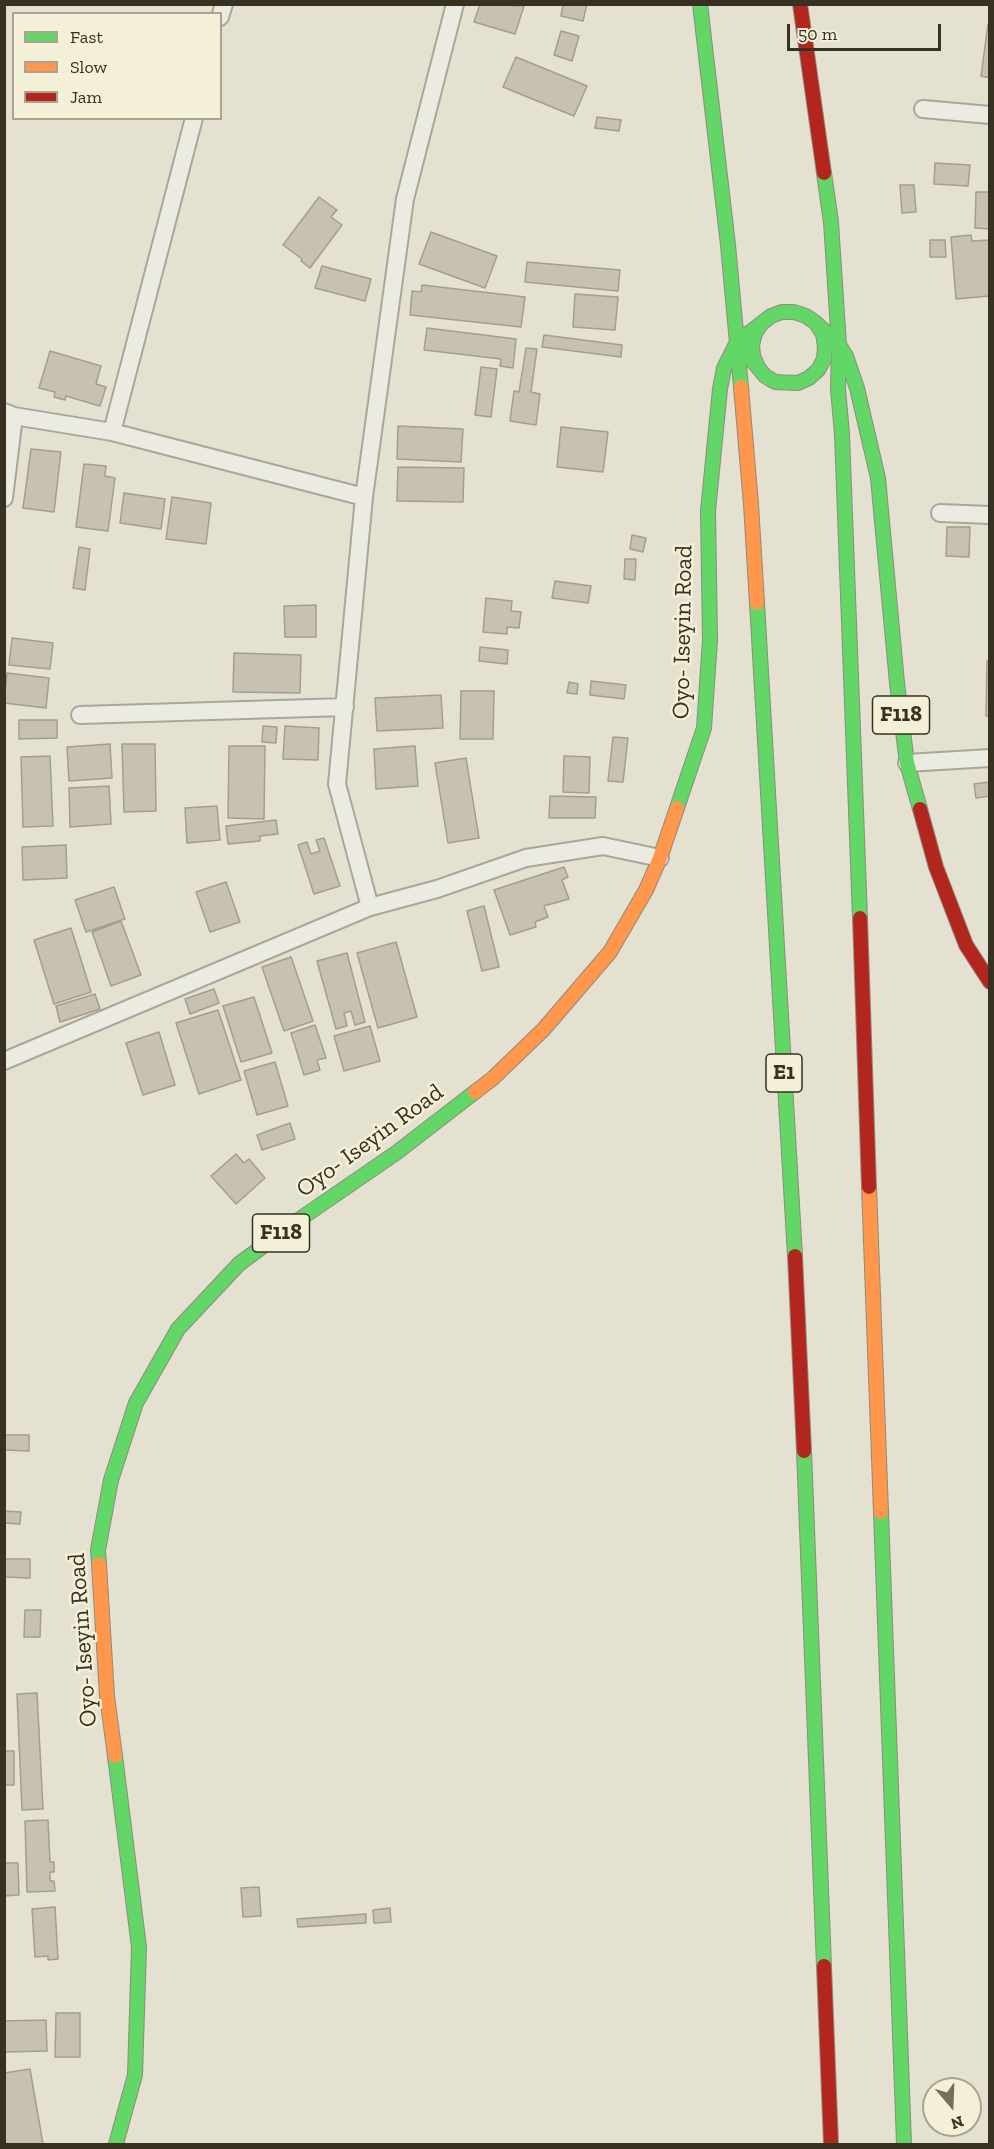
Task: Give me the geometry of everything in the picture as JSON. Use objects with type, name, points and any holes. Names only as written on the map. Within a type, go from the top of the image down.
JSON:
[{"type":"main road","name":"E1","points":[[700,4],[728,245],[752,504],[800,1339],[831,2145]]},
{"type":"main road","points":[[800,4],[831,222],[839,345],[838,389],[843,457],[904,2145]]},
{"type":"main road","points":[[816,323],[823,334],[824,358],[818,370],[809,378],[798,383],[775,382],[765,376],[737,342],[782,312],[794,312],[806,316],[816,323],[839,345],[846,356],[868,432]]},
{"type":"main road","points":[[758,367],[753,356],[752,345],[755,333],[762,324]]},
{"type":"main road","name":"Oyo- Iseyin Road","points":[[116,2145],[135,2075],[138,1947],[106,1696],[98,1550],[111,1480],[136,1403],[178,1329],[239,1264],[396,1153],[492,1079],[543,1030],[610,952],[646,890],[660,858],[704,728],[710,640],[708,511],[724,368],[737,342]]},
{"type":"main road","points":[[824,358],[839,345]]},
{"type":"main road","points":[[809,378],[838,389],[849,400],[868,432]]},
{"type":"main road","points":[[716,428],[726,413],[741,400],[756,389],[775,382]]},
{"type":"main road","name":"F118","points":[[868,432],[878,478],[907,764],[936,867],[966,945],[990,982]]},
{"type":"street","points":[[370,907],[337,784],[364,497],[405,199],[455,4]]},
{"type":"street","points":[[923,109],[990,115]]},
{"type":"street","points":[[112,432],[193,120]]},
{"type":"street","points":[[4,498],[9,414],[112,432],[364,497]]},
{"type":"street","points":[[940,513],[990,515]]},
{"type":"street","points":[[80,715],[345,706]]},
{"type":"street","points":[[907,764],[990,758]]},
{"type":"street","points":[[4,1060],[370,907],[437,890],[526,858],[603,846],[660,858]]},
{"type":"building","points":[[480,4],[524,6],[515,34],[474,22]]},
{"type":"building","points":[[563,4],[587,4],[583,21],[561,16]]},
{"type":"building","points":[[988,24],[990,24],[990,78],[981,76]]},
{"type":"building","points":[[561,31],[579,36],[572,61],[554,55]]},
{"type":"building","points":[[516,57],[587,86],[574,116],[503,87]]},
{"type":"building","points":[[597,117],[621,120],[619,131],[595,128]]},
{"type":"building","points":[[935,163],[970,165],[968,186],[934,184]]},
{"type":"building","points":[[900,185],[914,185],[916,212],[902,213]]},
{"type":"building","points":[[976,192],[990,192],[990,229],[975,228]]},
{"type":"building","points":[[319,197],[337,210],[331,217],[342,225],[310,268],[283,245]]},
{"type":"building","points":[[431,232],[497,256],[485,288],[419,264]]},
{"type":"building","points":[[971,235],[972,241],[990,240],[990,296],[956,299],[951,237]]},
{"type":"building","points":[[930,240],[945,240],[946,257],[930,257]]},
{"type":"building","points":[[527,262],[620,270],[618,291],[525,282]]},
{"type":"building","points":[[322,266],[371,279],[365,301],[315,288]]},
{"type":"building","points":[[422,285],[525,297],[521,327],[410,315],[412,291],[421,292]]},
{"type":"building","points":[[575,294],[618,297],[615,330],[573,327]]},
{"type":"building","points":[[427,328],[516,339],[513,368],[500,366],[501,359],[424,350]]},
{"type":"building","points":[[544,335],[622,345],[621,357],[542,347]]},
{"type":"building","points":[[526,348],[537,349],[531,392],[540,394],[536,425],[510,421],[514,391],[519,392]]},
{"type":"building","points":[[50,351],[101,366],[96,384],[106,387],[100,406],[66,396],[65,400],[54,397],[55,392],[39,388]]},
{"type":"building","points":[[481,367],[497,369],[491,417],[475,415]]},
{"type":"building","points":[[398,426],[463,429],[461,462],[397,459]]},
{"type":"building","points":[[561,427],[608,432],[603,472],[557,467]]},
{"type":"building","points":[[31,449],[61,452],[54,512],[23,508]]},
{"type":"building","points":[[84,464],[106,466],[105,476],[115,478],[108,531],[76,527]]},
{"type":"building","points":[[398,467],[464,468],[463,502],[397,501]]},
{"type":"building","points":[[124,493],[165,499],[161,529],[120,523]]},
{"type":"building","points":[[172,497],[211,503],[206,544],[166,539]]},
{"type":"building","points":[[947,527],[970,527],[969,557],[946,556]]},
{"type":"building","points":[[632,535],[646,538],[643,552],[630,549]]},
{"type":"building","points":[[79,547],[90,549],[85,590],[73,588]]},
{"type":"building","points":[[625,559],[636,559],[635,580],[624,579]]},
{"type":"building","points":[[555,581],[591,586],[588,603],[552,598]]},
{"type":"building","points":[[486,598],[512,601],[511,611],[521,612],[519,628],[507,627],[507,634],[483,632]]},
{"type":"building","points":[[316,605],[316,637],[285,637],[284,606]]},
{"type":"building","points":[[12,638],[53,643],[50,669],[9,665]]},
{"type":"building","points":[[480,647],[508,650],[507,664],[479,661]]},
{"type":"building","points":[[234,653],[301,655],[300,693],[233,692]]},
{"type":"building","points":[[987,661],[990,661],[990,716],[986,716]]},
{"type":"building","points":[[7,673],[49,678],[46,708],[4,703]]},
{"type":"building","points":[[591,681],[626,685],[624,699],[590,695]]},
{"type":"building","points":[[569,682],[578,684],[577,694],[567,693]]},
{"type":"building","points":[[461,691],[494,691],[493,739],[460,739]]},
{"type":"building","points":[[441,695],[443,728],[377,731],[375,698]]},
{"type":"building","points":[[19,720],[57,720],[57,738],[19,739]]},
{"type":"building","points":[[263,726],[277,727],[276,743],[262,742]]},
{"type":"building","points":[[285,726],[319,728],[318,760],[283,759]]},
{"type":"building","points":[[613,737],[628,738],[623,782],[608,781]]},
{"type":"building","points":[[110,744],[112,778],[69,781],[67,747]]},
{"type":"building","points":[[122,744],[155,744],[156,811],[124,812]]},
{"type":"building","points":[[229,746],[265,746],[264,819],[228,818]]},
{"type":"building","points":[[415,746],[418,786],[376,789],[374,749]]},
{"type":"building","points":[[50,756],[53,826],[23,827],[21,757]]},
{"type":"building","points":[[564,756],[590,757],[589,793],[563,792]]},
{"type":"building","points":[[466,758],[479,838],[448,843],[435,763]]},
{"type":"building","points":[[990,782],[990,796],[976,798],[974,784]]},
{"type":"building","points":[[109,786],[111,824],[70,827],[69,788]]},
{"type":"building","points":[[550,796],[596,797],[595,818],[549,818]]},
{"type":"building","points":[[217,806],[220,840],[187,843],[185,808]]},
{"type":"building","points":[[276,820],[278,834],[260,836],[260,841],[228,844],[226,826]]},
{"type":"building","points":[[324,838],[340,886],[314,894],[298,845],[307,842],[311,854],[320,851],[316,840]]},
{"type":"building","points":[[66,845],[67,878],[23,880],[22,847]]},
{"type":"building","points":[[564,867],[568,877],[562,880],[569,899],[544,906],[548,917],[535,922],[536,927],[510,935],[494,890]]},
{"type":"building","points":[[226,882],[240,922],[210,932],[196,892]]},
{"type":"building","points":[[114,887],[125,919],[86,932],[75,900]]},
{"type":"building","points":[[484,906],[499,967],[482,971],[467,911]]},
{"type":"building","points":[[121,921],[141,975],[111,986],[92,932]]},
{"type":"building","points":[[71,928],[91,992],[54,1004],[34,940]]},
{"type":"building","points":[[396,942],[417,1017],[378,1028],[357,953]]},
{"type":"building","points":[[347,953],[365,1022],[355,1025],[351,1011],[344,1013],[347,1026],[336,1029],[317,961]]},
{"type":"building","points":[[291,957],[313,1021],[284,1031],[262,967]]},
{"type":"building","points":[[214,989],[219,1003],[190,1014],[185,999]]},
{"type":"building","points":[[95,994],[100,1009],[60,1022],[56,1006]]},
{"type":"building","points":[[254,997],[272,1053],[241,1062],[223,1006]]},
{"type":"building","points":[[218,1010],[241,1080],[199,1094],[176,1023]]},
{"type":"building","points":[[315,1025],[326,1058],[317,1060],[320,1070],[304,1075],[291,1033]]},
{"type":"building","points":[[370,1026],[380,1061],[344,1071],[334,1036]]},
{"type":"building","points":[[159,1032],[175,1085],[143,1095],[126,1043]]},
{"type":"building","points":[[275,1062],[288,1106],[257,1115],[244,1071]]},
{"type":"building","points":[[290,1123],[295,1139],[262,1150],[257,1135]]},
{"type":"building","points":[[236,1154],[244,1163],[249,1159],[265,1178],[236,1204],[211,1176]]},
{"type":"building","points":[[4,1435],[29,1435],[29,1451],[4,1450]]},
{"type":"building","points":[[4,1511],[21,1512],[20,1524],[4,1523]]},
{"type":"building","points":[[4,1559],[30,1559],[30,1578],[4,1577]]},
{"type":"building","points":[[25,1610],[41,1610],[40,1637],[24,1637]]},
{"type":"building","points":[[37,1693],[43,1809],[22,1810],[17,1694]]},
{"type":"building","points":[[4,1751],[14,1751],[14,1785],[4,1785]]},
{"type":"building","points":[[48,1820],[50,1862],[54,1862],[54,1872],[50,1872],[50,1881],[54,1881],[55,1891],[27,1892],[25,1821]]},
{"type":"building","points":[[4,1863],[18,1863],[19,1895],[4,1896]]},
{"type":"building","points":[[259,1887],[261,1916],[243,1917],[241,1888]]},
{"type":"building","points":[[55,1907],[58,1959],[48,1960],[48,1956],[35,1957],[32,1909]]},
{"type":"building","points":[[390,1908],[391,1922],[374,1923],[373,1910]]},
{"type":"building","points":[[366,1914],[366,1923],[298,1927],[297,1919]]},
{"type":"building","points":[[56,2013],[80,2013],[80,2057],[55,2057]]},
{"type":"building","points":[[46,2020],[47,2051],[4,2052],[4,2021]]},
{"type":"building","points":[[30,2069],[43,2144],[5,2144],[4,2073]]},
{"type":"traffic: fast","points":[[700,4],[728,245],[741,387]]},
{"type":"traffic: fast","points":[[824,173],[831,222],[839,345],[838,389],[842,434],[860,918]]},
{"type":"traffic: fast","points":[[737,342],[765,376],[775,382],[798,383],[809,378],[818,370],[824,359],[823,334],[816,323],[806,316],[794,312],[782,312],[771,316],[755,333],[752,345],[753,356],[758,367]]},
{"type":"traffic: fast","points":[[677,808],[704,728],[710,640],[708,511],[720,389],[724,368],[737,342],[762,323]]},
{"type":"traffic: fast","points":[[816,323],[839,345],[846,356],[857,388],[878,478],[897,683],[907,763],[920,809]]},
{"type":"traffic: fast","points":[[757,603],[795,1256]]},
{"type":"traffic: fast","points":[[99,1564],[98,1550],[111,1480],[136,1403],[178,1329],[239,1264],[396,1153],[475,1092]]},
{"type":"traffic: fast","points":[[804,1451],[824,1966]]},
{"type":"traffic: fast","points":[[881,1512],[904,2144]]},
{"type":"traffic: fast","points":[[115,1756],[139,1947],[135,2075],[116,2144]]},
{"type":"traffic: slow","points":[[741,387],[757,603]]},
{"type":"traffic: slow","points":[[475,1092],[492,1079],[543,1030],[610,952],[646,890],[677,808]]},
{"type":"traffic: slow","points":[[869,1187],[881,1512]]},
{"type":"traffic: slow","points":[[99,1564],[107,1696],[115,1756]]},
{"type":"traffic: jam","points":[[800,4],[824,173]]},
{"type":"traffic: jam","points":[[920,809],[936,867],[966,945],[990,982]]},
{"type":"traffic: jam","points":[[860,918],[869,1187]]},
{"type":"traffic: jam","points":[[795,1256],[804,1451]]},
{"type":"traffic: jam","points":[[824,1966],[831,2144]]}]
